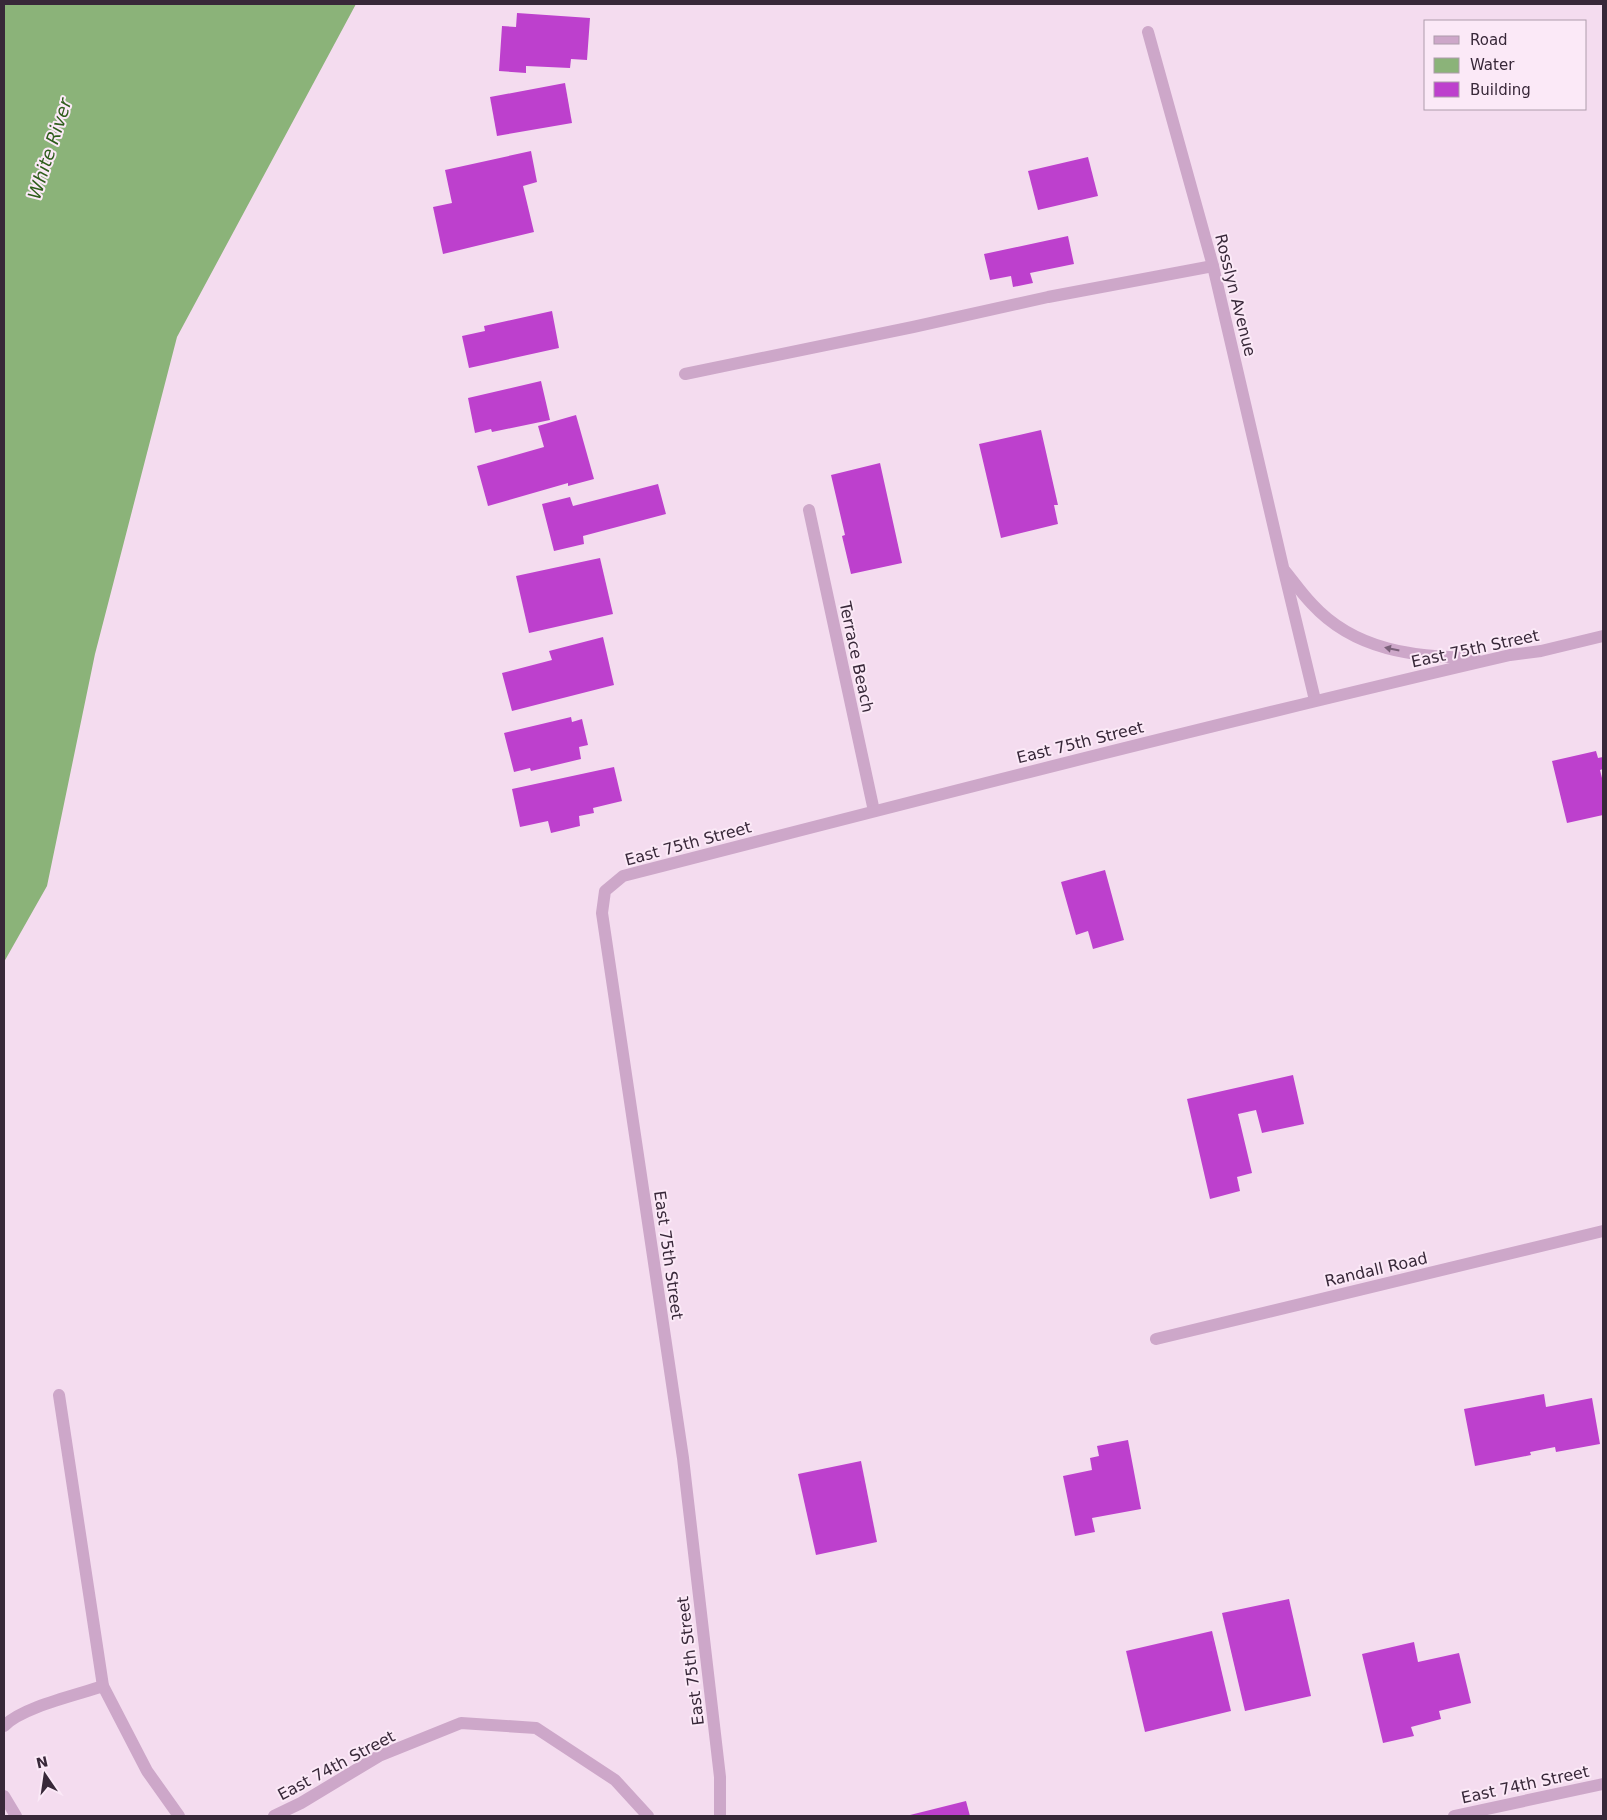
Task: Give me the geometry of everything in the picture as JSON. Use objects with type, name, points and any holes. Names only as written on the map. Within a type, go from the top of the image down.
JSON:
[{"type":"street","name":"Rosslyn Avenue","points":[[1148,32],[1213,266],[1315,700]]},
{"type":"street","points":[[685,374],[1048,297],[1213,266]]},
{"type":"street","name":"Terrace Beach","points":[[809,510],[874,811]]},
{"type":"street","name":"Rosslyn Avenue","points":[[1283,567],[1312,604],[1331,622],[1358,639],[1387,649],[1436,658],[1482,658],[1510,655]]},
{"type":"street","name":"East 75th Street","points":[[720,1816],[720,1777],[683,1458],[602,913],[605,891],[623,876],[874,811],[1315,700],[1510,655],[1603,636]]},
{"type":"street","name":"Randall Road","points":[[1156,1339],[1603,1232]]},
{"type":"street","points":[[59,1395],[104,1686],[148,1771],[179,1816]]},
{"type":"street","points":[[4,1726],[9,1721],[31,1710],[104,1686]]},
{"type":"street","name":"East 74th Street","points":[[274,1816],[301,1803],[379,1756],[461,1724],[536,1728],[615,1780],[648,1816]]},
{"type":"street","name":"East 74th Street","points":[[1454,1816],[1603,1784]]},
{"type":"street","points":[[4,1796],[16,1816]]},
{"type":"water","name":"White River","points":[[4,4],[356,4],[177,337],[95,654],[47,886],[4,962]]},
{"type":"building","points":[[517,13],[590,18],[587,60],[571,59],[570,68],[526,66],[526,73],[499,71],[502,26],[516,27]]},
{"type":"building","points":[[565,83],[572,123],[497,136],[490,97]]},
{"type":"building","points":[[531,151],[537,182],[523,186],[534,232],[443,254],[433,207],[452,203],[445,170]]},
{"type":"building","points":[[1088,157],[1098,196],[1038,210],[1028,171]]},
{"type":"building","points":[[1068,236],[1074,264],[1030,273],[1033,283],[1013,287],[1011,276],[990,280],[984,254]]},
{"type":"building","points":[[552,311],[559,348],[469,368],[462,336],[485,331],[484,326]]},
{"type":"building","points":[[541,381],[550,420],[492,432],[491,429],[475,433],[468,398]]},
{"type":"building","points":[[576,415],[594,479],[568,486],[568,483],[488,506],[477,466],[544,447],[538,426]]},
{"type":"building","points":[[1041,430],[1058,505],[1054,505],[1058,524],[1001,538],[979,444]]},
{"type":"building","points":[[880,463],[902,563],[851,574],[842,536],[845,535],[831,475]]},
{"type":"building","points":[[658,484],[666,514],[583,536],[584,544],[554,551],[542,504],[570,497],[573,506]]},
{"type":"building","points":[[600,558],[613,614],[529,633],[516,576]]},
{"type":"building","points":[[603,637],[614,685],[512,711],[502,673],[552,660],[549,651]]},
{"type":"building","points":[[571,717],[572,722],[582,719],[588,745],[579,747],[581,759],[531,771],[530,768],[514,772],[504,733]]},
{"type":"building","points":[[1596,751],[1598,758],[1603,757],[1603,769],[1600,770],[1603,782],[1603,815],[1567,823],[1552,761]]},
{"type":"building","points":[[614,767],[622,801],[593,808],[594,813],[579,816],[580,826],[551,833],[548,821],[520,827],[512,789]]},
{"type":"building","points":[[1105,870],[1124,940],[1093,949],[1088,931],[1076,935],[1061,882]]},
{"type":"building","points":[[1293,1075],[1304,1124],[1262,1133],[1256,1110],[1238,1114],[1252,1173],[1237,1177],[1240,1191],[1210,1199],[1187,1099]]},
{"type":"building","points":[[1544,1394],[1546,1407],[1592,1398],[1600,1444],[1556,1452],[1555,1447],[1530,1452],[1531,1455],[1475,1466],[1464,1409]]},
{"type":"building","points":[[1128,1440],[1141,1509],[1092,1518],[1095,1532],[1075,1536],[1063,1476],[1092,1470],[1090,1458],[1099,1456],[1097,1446]]},
{"type":"building","points":[[861,1461],[877,1542],[816,1555],[798,1474]]},
{"type":"building","points":[[1289,1599],[1311,1696],[1245,1711],[1222,1613]]},
{"type":"building","points":[[1212,1631],[1231,1711],[1145,1732],[1126,1651]]},
{"type":"building","points":[[1414,1642],[1418,1662],[1459,1653],[1471,1703],[1439,1711],[1441,1719],[1411,1727],[1414,1736],[1383,1743],[1362,1654]]},
{"type":"building","points":[[966,1801],[970,1816],[906,1816]]}]
